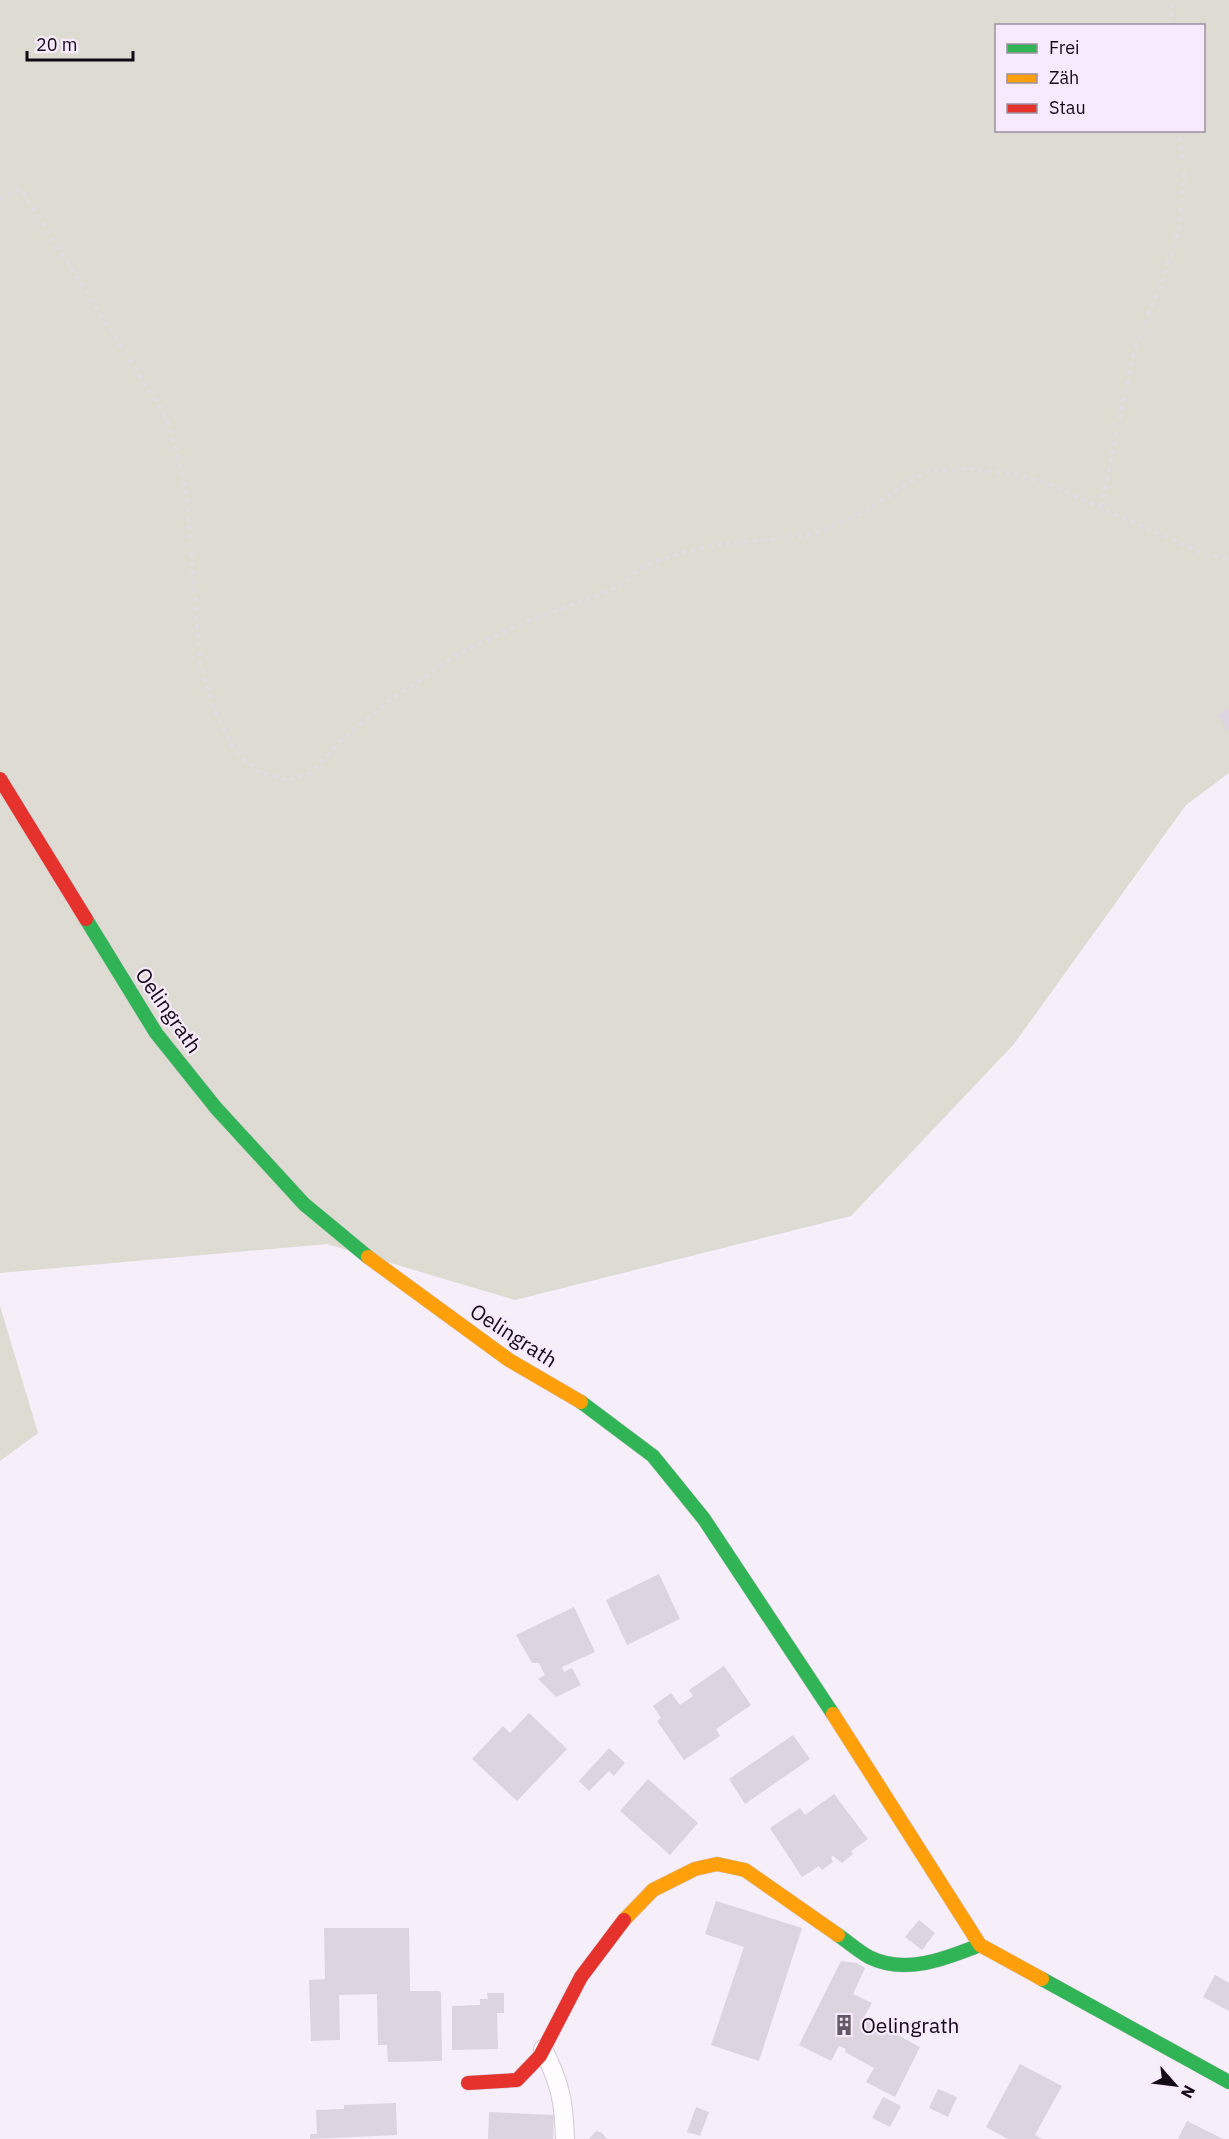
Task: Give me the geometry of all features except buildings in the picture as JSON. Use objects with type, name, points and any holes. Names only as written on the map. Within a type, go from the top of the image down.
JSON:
[{"type":"street","name":"Oelingrath","points":[[0,779],[156,1033],[216,1107],[304,1203],[382,1269],[509,1360],[588,1406],[653,1456],[704,1519],[865,1762],[980,1945],[1229,2082]]},
{"type":"street","points":[[468,2083],[517,2080],[540,2056],[581,1977],[630,1912],[653,1890],[695,1869],[717,1864],[745,1870],[771,1886],[813,1919],[869,1957],[899,1965],[939,1962],[980,1945]]},
{"type":"lane","points":[[543,2049],[559,2081],[566,2139]]},
{"type":"path","points":[[1170,24],[1173,0]]},
{"type":"path","points":[[1101,507],[1134,351],[1165,274],[1178,234],[1184,181],[1179,132]]},
{"type":"path","points":[[0,200],[21,189],[167,419],[186,487],[200,662],[214,711],[236,752],[256,770],[273,776],[288,780],[309,774],[349,733],[393,698],[460,653],[523,623],[619,587],[644,566],[680,553],[716,545],[815,534],[864,513],[926,471],[970,469],[1016,474],[1045,483],[1205,554],[1229,559]]},
{"type":"shaded area","points":[[0,0],[1229,0],[1229,773],[1186,805],[1014,1044],[851,1216],[515,1300],[327,1244],[0,1273]]},
{"type":"shaded area","points":[[0,1306],[38,1433],[0,1461]]},
{"type":"traffic: fast","points":[[86,919],[156,1033],[216,1108],[304,1204],[368,1257]]},
{"type":"traffic: fast","points":[[581,1402],[653,1456],[704,1519],[833,1714]]},
{"type":"traffic: fast","points":[[838,1935],[869,1957],[897,1965],[939,1960],[980,1945]]},
{"type":"traffic: fast","points":[[1042,1979],[1229,2082]]},
{"type":"traffic: slow","points":[[368,1257],[509,1360],[581,1402]]},
{"type":"traffic: slow","points":[[833,1714],[980,1945],[1042,1979]]},
{"type":"traffic: slow","points":[[624,1920],[653,1890],[695,1869],[717,1864],[745,1870],[838,1935]]},
{"type":"traffic: jam","points":[[0,779],[86,919]]},
{"type":"traffic: jam","points":[[468,2083],[517,2080],[540,2056],[581,1977],[624,1920]]},
{"type":"place","name":"Oelingrath","points":[[844,2025]]}]
